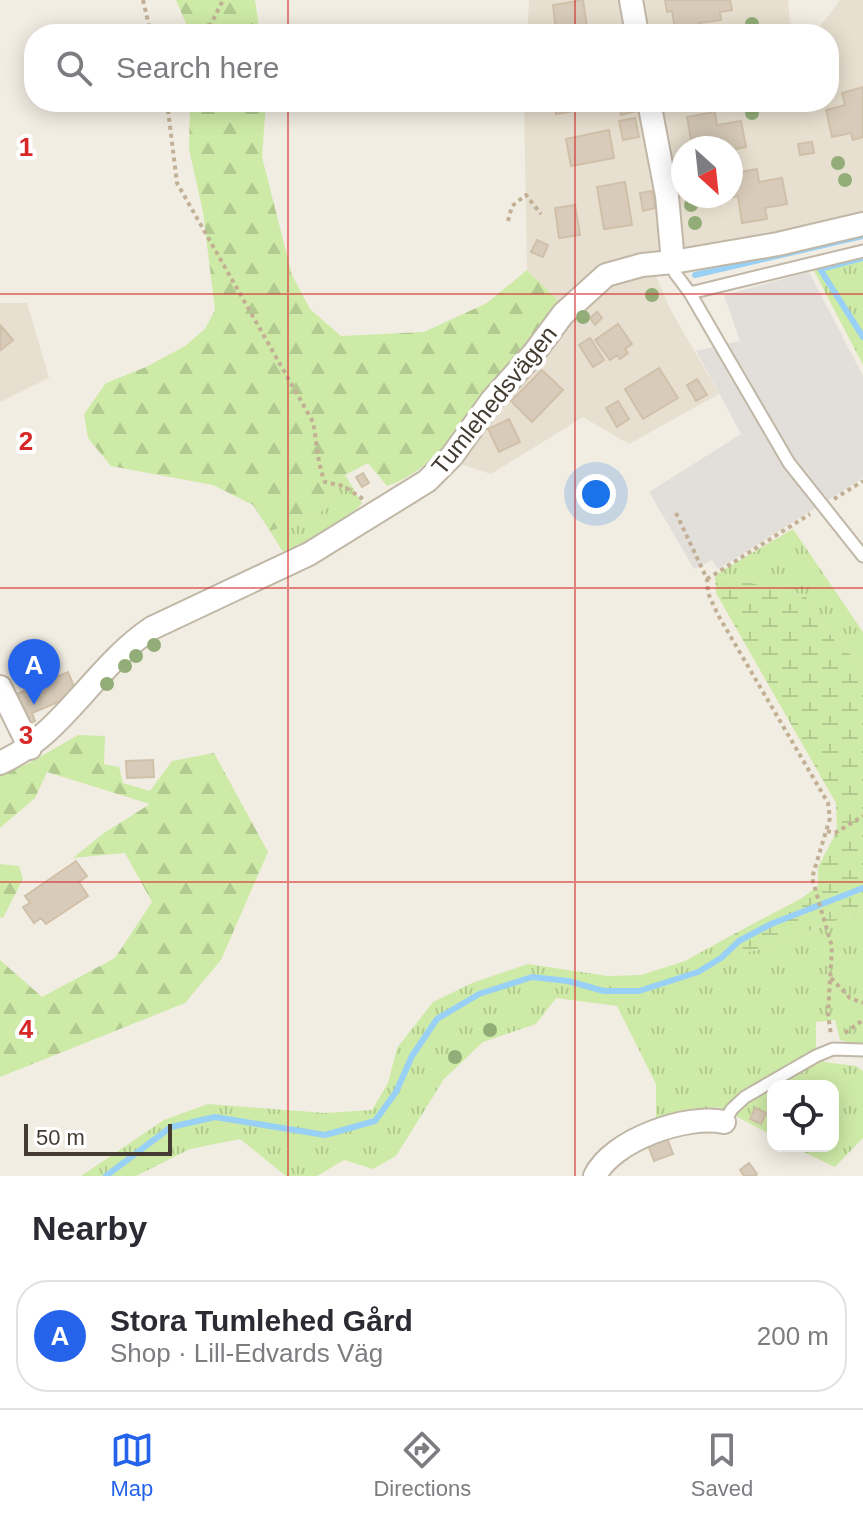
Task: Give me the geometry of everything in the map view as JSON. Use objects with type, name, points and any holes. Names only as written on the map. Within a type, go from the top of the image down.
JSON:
[{"type":"street","points":[[631,0],[635,24]]},
{"type":"street","points":[[651,112],[667,196],[673,262]]},
{"type":"street","name":"Tumlehedsvägen","points":[[0,763],[30,748],[142,634],[309,554],[427,481],[443,467],[492,400],[534,353],[563,314],[606,275],[642,265],[778,244],[863,224]]},
{"type":"street","points":[[0,687],[30,748]]},
{"type":"street","points":[[595,1176],[605,1160],[616,1151],[652,1133],[699,1120],[724,1122]]},
{"type":"lane","points":[[690,293],[863,251]]},
{"type":"lane","points":[[673,262],[675,273],[690,293],[789,463],[863,556]]},
{"type":"lane","points":[[724,1122],[745,1097],[833,1049],[863,1050]]},
{"type":"path","points":[[143,0],[149,24]]},
{"type":"path","points":[[211,24],[223,0]]},
{"type":"path","points":[[168,112],[177,183],[313,422],[319,452],[318,467],[325,482],[343,486],[364,500],[373,514]]},
{"type":"path","points":[[508,221],[512,206],[526,195],[541,214]]},
{"type":"path","points":[[707,579],[863,481]]},
{"type":"path","points":[[676,513],[707,579],[708,593],[718,615],[828,803],[830,818],[812,878],[832,947],[828,1014],[833,1049]]},
{"type":"path","points":[[827,831],[835,833],[863,816]]},
{"type":"path","points":[[831,978],[850,998],[863,1003]]},
{"type":"path","points":[[831,1036],[842,1035],[863,1020]]},
{"type":"shaded area","points":[[529,0],[788,0],[790,23],[796,24],[528,24]]},
{"type":"shaded area","points":[[840,0],[863,0],[863,213],[681,252],[647,254],[669,307],[719,394],[629,444],[583,417],[491,474],[463,465],[460,456],[445,443],[561,304],[527,270],[524,112],[839,112],[839,24],[822,24]]},
{"type":"shaded area","points":[[809,272],[863,376],[863,478],[718,569],[712,560],[694,569],[649,492],[741,434],[696,351],[740,341],[724,295]]},
{"type":"shaded area","points":[[0,303],[27,303],[49,378],[0,402]]},
{"type":"green space","points":[[176,0],[255,0],[259,24],[186,24]]},
{"type":"green space","points":[[190,112],[265,112],[262,157],[292,275],[310,309],[341,336],[424,332],[487,303],[527,270],[561,303],[457,432],[432,458],[418,470],[387,486],[368,463],[345,475],[319,515],[270,531],[253,505],[213,485],[111,466],[88,438],[84,414],[106,383],[146,367],[185,346],[205,329],[215,310],[203,212],[189,149]]},
{"type":"green space","points":[[863,256],[863,365],[812,267]]},
{"type":"green space","points":[[345,475],[362,503],[358,508],[316,537],[283,552],[270,531],[319,515]]},
{"type":"green space","points":[[793,529],[863,632],[863,686],[858,661],[835,641],[805,595],[715,575]]},
{"type":"green space","points":[[715,575],[805,595],[835,641],[858,661],[863,686],[863,910],[762,949],[745,952],[734,934],[802,898],[818,886],[818,867],[837,831],[836,803],[716,593]]},
{"type":"green space","points":[[78,735],[105,736],[104,764],[119,767],[123,783],[150,791],[172,761],[214,753],[268,852],[221,960],[185,1003],[0,1077],[0,960],[42,997],[115,958],[152,902],[125,853],[73,858],[104,833],[150,804],[47,772],[35,798],[0,828],[0,776]]},
{"type":"green space","points":[[0,864],[19,866],[23,879],[3,918],[0,917]]},
{"type":"green space","points":[[863,910],[863,1046],[840,1040],[835,1020],[816,1022],[816,1048],[824,1062],[856,1066],[863,1071],[863,1138],[835,1167],[804,1152],[839,1152],[839,1080],[767,1080],[767,1133],[719,1107],[656,1119],[656,1084],[617,1006],[556,998],[536,1024],[483,1042],[444,1079],[396,1156],[373,1169],[344,1160],[317,1176],[286,1176],[240,1139],[190,1149],[136,1176],[81,1176],[164,1120],[208,1104],[325,1113],[372,1110],[388,1083],[397,1048],[433,1002],[472,983],[528,964],[608,976],[641,975],[685,961],[734,934],[746,952],[762,949]]},
{"type":"building","points":[[583,0],[587,24],[555,24],[553,5]]},
{"type":"building","points":[[665,0],[730,0],[732,10],[720,12],[721,20],[699,24],[674,24],[672,11],[667,12]]},
{"type":"building","points":[[863,87],[863,137],[853,140],[851,133],[832,137],[826,112],[839,112],[839,107],[845,105],[842,93]]},
{"type":"building","points":[[715,112],[717,125],[741,121],[746,147],[743,148],[743,136],[690,136],[687,117]]},
{"type":"building","points":[[635,118],[639,137],[623,140],[619,121]]},
{"type":"building","points":[[609,130],[614,158],[571,166],[566,139]]},
{"type":"building","points":[[812,142],[814,153],[800,155],[798,144]]},
{"type":"building","points":[[757,169],[759,182],[782,178],[787,204],[765,208],[767,219],[742,223],[740,208],[743,208],[743,172]]},
{"type":"building","points":[[625,182],[632,225],[604,229],[597,187]]},
{"type":"building","points":[[652,191],[655,208],[643,211],[640,193]]},
{"type":"building","points":[[575,205],[580,235],[559,238],[555,208]]},
{"type":"building","points":[[537,240],[548,245],[543,257],[531,252]]},
{"type":"building","points":[[597,312],[602,318],[595,325],[590,318]]},
{"type":"building","points":[[618,324],[632,344],[625,349],[628,353],[620,359],[617,355],[610,360],[595,340]]},
{"type":"building","points":[[1,326],[13,340],[1,350],[0,349]]},
{"type":"building","points":[[590,338],[604,360],[593,367],[579,345]]},
{"type":"building","points":[[659,368],[678,398],[643,419],[625,389]]},
{"type":"building","points":[[542,370],[563,390],[532,422],[511,401]]},
{"type":"building","points":[[697,379],[707,395],[696,401],[687,385]]},
{"type":"building","points":[[618,401],[629,419],[617,427],[606,408]]},
{"type":"building","points":[[509,419],[520,442],[499,452],[488,429]]},
{"type":"building","points":[[363,473],[369,483],[362,487],[356,477]]},
{"type":"building","points":[[68,672],[77,694],[32,713],[35,721],[24,726],[12,696]]},
{"type":"building","points":[[153,760],[154,777],[127,778],[126,761]]},
{"type":"building","points":[[76,861],[87,876],[79,882],[88,896],[46,924],[41,918],[34,923],[23,907],[30,903],[25,896]]},
{"type":"building","points":[[755,1108],[766,1113],[761,1124],[750,1119]]},
{"type":"building","points":[[667,1138],[673,1154],[654,1161],[648,1145]]},
{"type":"building","points":[[749,1163],[757,1174],[755,1176],[744,1176],[740,1170]]},
{"type":"waterway","points":[[695,275],[863,236]]},
{"type":"waterway","points":[[863,258],[820,269],[863,337]]},
{"type":"waterway","points":[[106,1176],[171,1127],[215,1117],[325,1135],[375,1121],[396,1092],[412,1056],[437,1019],[479,994],[532,977],[568,981],[604,991],[639,991],[698,972],[721,958],[739,941],[771,924],[863,888]]},
{"type":"place","name":"Stora Tumlehed Gård","points":[[34,705]]}]
